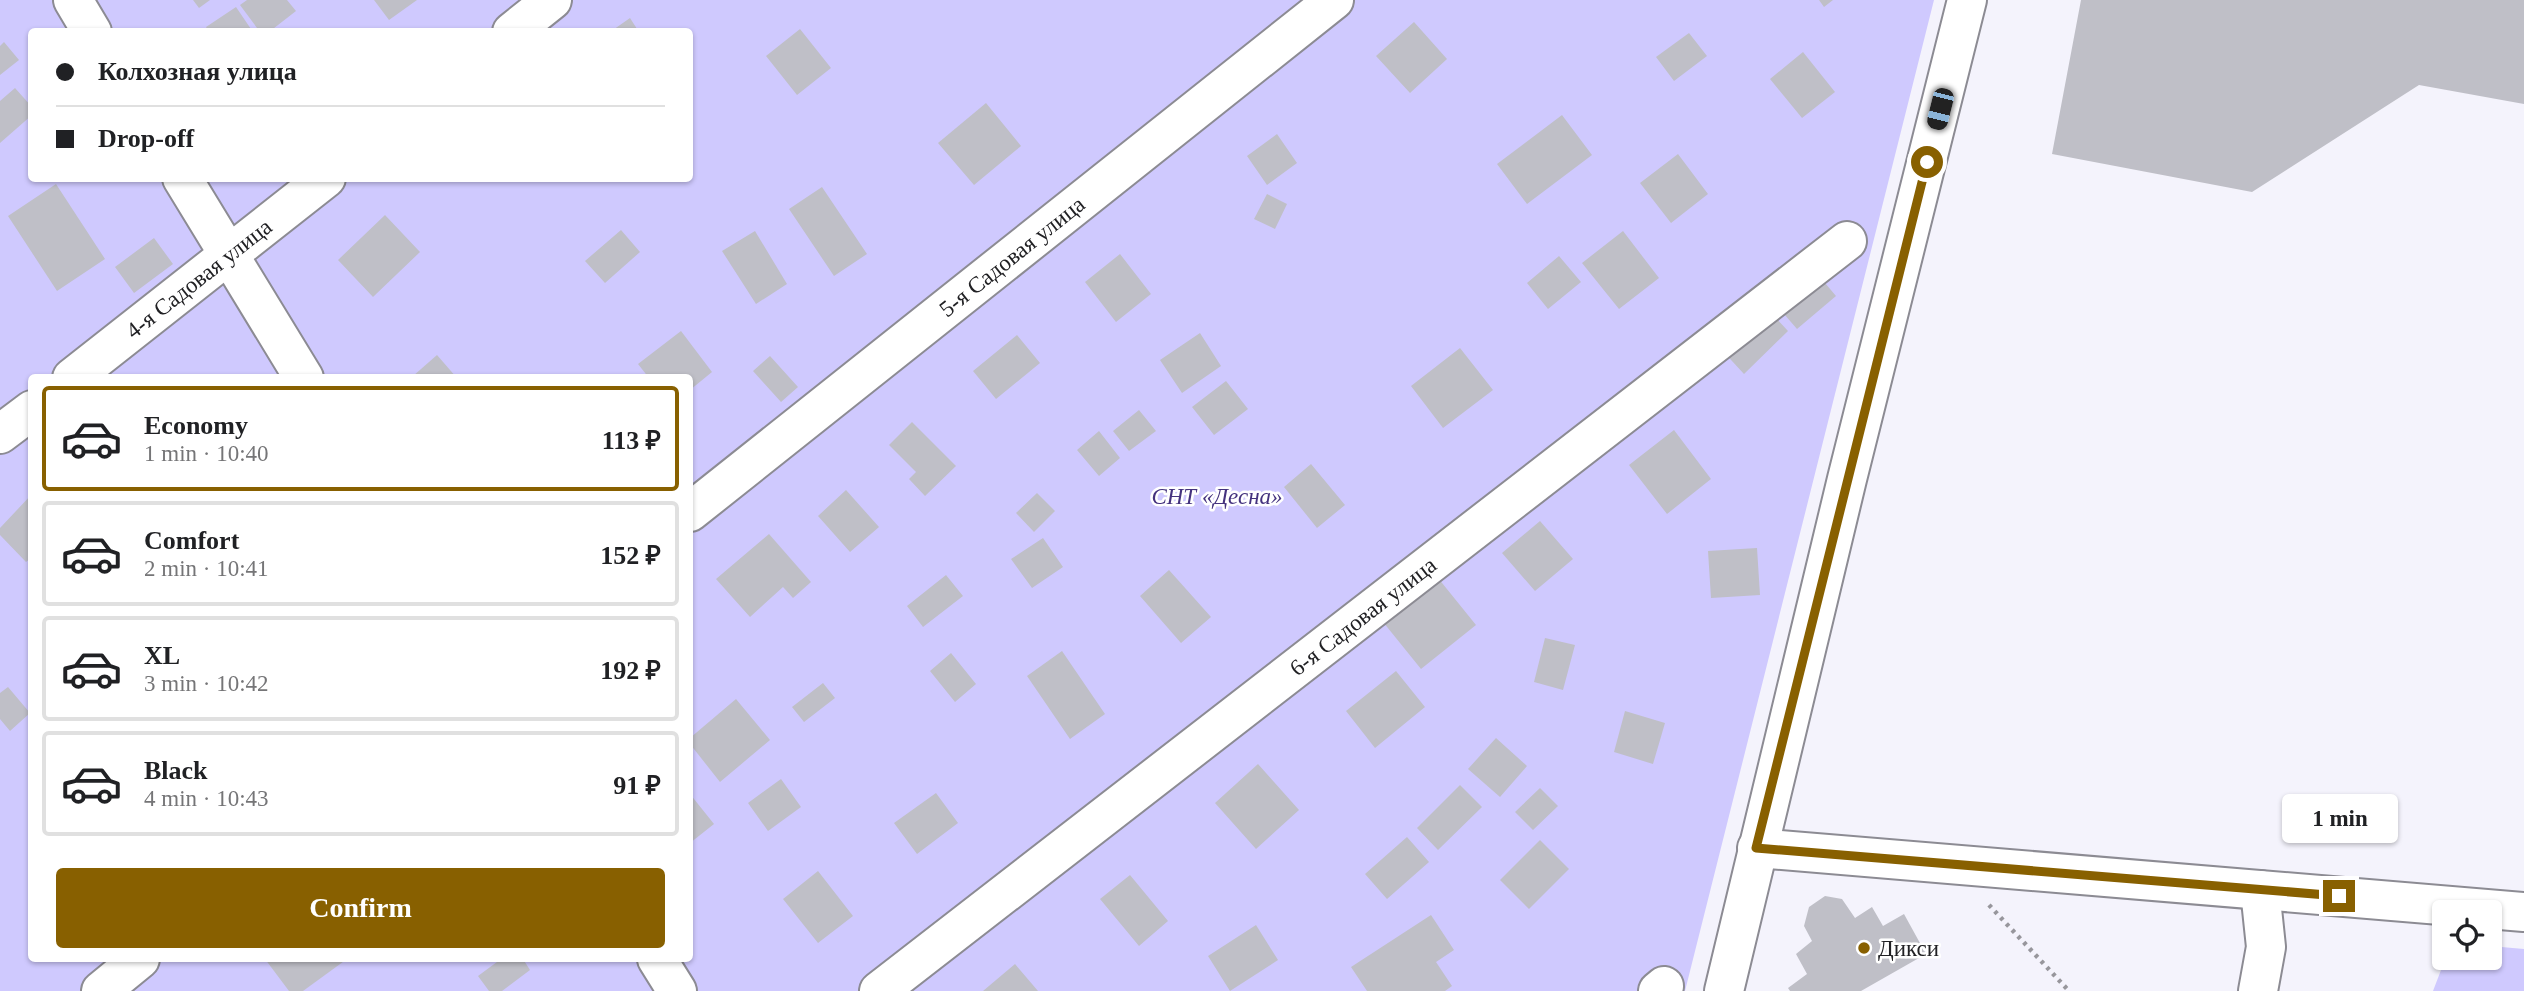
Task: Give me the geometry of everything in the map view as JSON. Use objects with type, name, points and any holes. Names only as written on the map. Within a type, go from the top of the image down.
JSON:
[{"type":"street","points":[[73,0],[90,28]]},
{"type":"street","points":[[517,28],[552,0]]},
{"type":"street","name":"5-я Садовая улица","points":[[693,510],[1334,0]]},
{"type":"street","points":[[1724,991],[1756,848],[1968,0]]},
{"type":"street","points":[[184,182],[302,374]]},
{"type":"street","name":"4-я Садовая улица","points":[[77,374],[321,182]]},
{"type":"street","name":"6-я Садовая улица","points":[[878,991],[1847,241]]},
{"type":"street","points":[[0,435],[28,413]]},
{"type":"street","points":[[1756,848],[2524,912]]},
{"type":"street","points":[[2258,991],[2266,947],[2260,890]]},
{"type":"street","points":[[101,991],[136,962]]},
{"type":"street","points":[[659,962],[677,991]]},
{"type":"path","points":[[1950,864],[2069,991]]},
{"type":"green space","name":"СНТ «Десна»","points":[[0,0],[1934,0],[1685,991],[0,991]]},
{"type":"green space","points":[[2502,947],[2524,949],[2524,991],[2433,991],[2441,970],[2502,970]]},
{"type":"building","points":[[193,0],[210,0],[199,8]]},
{"type":"building","points":[[247,0],[287,0],[296,11],[274,28],[257,28],[240,5]]},
{"type":"building","points":[[374,0],[417,0],[389,20]]},
{"type":"building","points":[[1819,0],[1833,0],[1824,7]]},
{"type":"building","points":[[2081,0],[2524,0],[2524,104],[2419,85],[2252,192],[2052,154]]},
{"type":"building","points":[[236,7],[250,28],[207,28]]},
{"type":"building","points":[[630,18],[636,28],[616,28]]},
{"type":"building","points":[[1414,22],[1447,59],[1410,93],[1376,56]]},
{"type":"building","points":[[800,29],[831,68],[797,95],[766,56]]},
{"type":"building","points":[[1689,33],[1707,56],[1674,81],[1656,57]]},
{"type":"building","points":[[4,42],[19,60],[0,75],[0,46]]},
{"type":"building","points":[[1803,52],[1835,92],[1802,118],[1770,79]]},
{"type":"building","points":[[15,88],[28,103],[28,118],[0,143],[0,101]]},
{"type":"building","points":[[986,103],[1021,146],[974,185],[938,143]]},
{"type":"building","points":[[1562,115],[1592,155],[1527,204],[1497,164]]},
{"type":"building","points":[[1277,134],[1297,163],[1267,185],[1247,156]]},
{"type":"building","points":[[1678,154],[1708,194],[1671,223],[1640,183]]},
{"type":"building","points":[[56,184],[105,259],[57,291],[8,216]]},
{"type":"building","points":[[822,187],[867,254],[834,276],[789,209]]},
{"type":"building","points":[[1267,194],[1287,204],[1275,229],[1254,219]]},
{"type":"building","points":[[385,215],[420,252],[373,297],[338,260]]},
{"type":"building","points":[[621,230],[640,252],[605,283],[585,261]]},
{"type":"building","points":[[755,231],[787,284],[756,304],[722,251]]},
{"type":"building","points":[[1623,231],[1659,278],[1619,309],[1582,263]]},
{"type":"building","points":[[154,238],[173,264],[134,293],[115,267]]},
{"type":"building","points":[[1120,254],[1151,294],[1116,322],[1085,282]]},
{"type":"building","points":[[1559,256],[1581,282],[1548,309],[1527,283]]},
{"type":"building","points":[[1803,257],[1836,296],[1797,329],[1764,291]]},
{"type":"building","points":[[1753,293],[1788,331],[1744,374],[1708,335]]},
{"type":"building","points":[[681,331],[712,372],[693,388],[693,374],[646,374],[638,364]]},
{"type":"building","points":[[1200,333],[1221,366],[1182,393],[1160,360]]},
{"type":"building","points":[[1017,335],[1040,363],[996,399],[973,371]]},
{"type":"building","points":[[1460,348],[1493,390],[1443,428],[1411,386]]},
{"type":"building","points":[[437,355],[454,374],[415,374]]},
{"type":"building","points":[[770,356],[798,387],[781,402],[753,371]]},
{"type":"building","points":[[1226,381],[1248,409],[1214,435],[1192,407]]},
{"type":"building","points":[[1139,410],[1156,431],[1129,451],[1113,431]]},
{"type":"building","points":[[912,422],[956,466],[925,496],[909,479],[916,472],[889,445]]},
{"type":"building","points":[[1674,430],[1711,479],[1667,514],[1629,465]]},
{"type":"building","points":[[1099,431],[1120,458],[1099,476],[1077,450]]},
{"type":"building","points":[[1311,464],[1345,505],[1317,528],[1284,487]]},
{"type":"building","points":[[846,490],[879,527],[850,552],[818,516]]},
{"type":"building","points":[[1037,493],[1055,511],[1034,532],[1016,513]]},
{"type":"building","points":[[28,498],[26,562],[0,535],[0,528]]},
{"type":"building","points":[[1540,521],[1573,559],[1535,591],[1502,553]]},
{"type":"building","points":[[769,534],[811,582],[793,598],[783,587],[750,617],[716,579]]},
{"type":"building","points":[[1043,538],[1063,567],[1032,588],[1011,559]]},
{"type":"building","points":[[1757,548],[1760,595],[1711,598],[1708,551]]},
{"type":"building","points":[[1169,570],[1211,617],[1181,643],[1140,596]]},
{"type":"building","points":[[1434,573],[1476,625],[1421,669],[1379,617]]},
{"type":"building","points":[[946,575],[963,596],[923,627],[907,606]]},
{"type":"building","points":[[1545,638],[1575,645],[1563,690],[1534,682]]},
{"type":"building","points":[[1062,651],[1105,714],[1070,739],[1027,676]]},
{"type":"building","points":[[951,653],[976,684],[955,702],[930,671]]},
{"type":"building","points":[[1396,671],[1425,707],[1375,748],[1346,711]]},
{"type":"building","points":[[823,683],[835,698],[804,722],[792,707]]},
{"type":"building","points":[[8,687],[28,711],[28,715],[10,731],[0,719],[0,693]]},
{"type":"building","points":[[736,699],[770,740],[720,782],[693,748],[693,735]]},
{"type":"building","points":[[1625,711],[1665,723],[1653,764],[1614,752]]},
{"type":"building","points":[[1496,738],[1527,766],[1500,797],[1468,769]]},
{"type":"building","points":[[1258,764],[1299,810],[1256,849],[1215,803]]},
{"type":"building","points":[[781,779],[801,807],[768,831],[748,803]]},
{"type":"building","points":[[1460,785],[1482,807],[1438,850],[1417,828]]},
{"type":"building","points":[[1540,788],[1558,806],[1533,830],[1515,812]]},
{"type":"building","points":[[936,793],[958,823],[917,854],[894,823]]},
{"type":"building","points":[[693,798],[714,824],[693,841]]},
{"type":"building","points":[[1407,837],[1429,862],[1387,899],[1365,874]]},
{"type":"building","points":[[1540,840],[1569,869],[1529,909],[1500,880]]},
{"type":"building","points":[[818,871],[853,916],[818,943],[783,899]]},
{"type":"building","points":[[1130,875],[1168,921],[1139,946],[1100,899]]},
{"type":"building","name":"Дикси","points":[[1825,896],[1842,899],[1855,918],[1872,907],[1883,926],[1904,914],[1926,954],[1861,991],[1790,991],[1788,988],[1807,974],[1796,954],[1812,941],[1804,926],[1809,907]]},
{"type":"building","points":[[1431,915],[1454,950],[1436,962],[1452,986],[1445,991],[1367,991],[1351,967]]},
{"type":"building","points":[[1256,925],[1278,960],[1230,991],[1208,956]]},
{"type":"building","points":[[267,962],[343,962],[303,991],[289,991]]},
{"type":"building","points":[[497,962],[525,962],[530,970],[502,991],[489,991],[478,976]]},
{"type":"building","points":[[1015,964],[1038,991],[983,991]]},
{"type":"place","name":"Дикси","points":[[1864,948]]},
{"type":"route","points":[[1927,162],[1756,848],[2339,896]]}]
